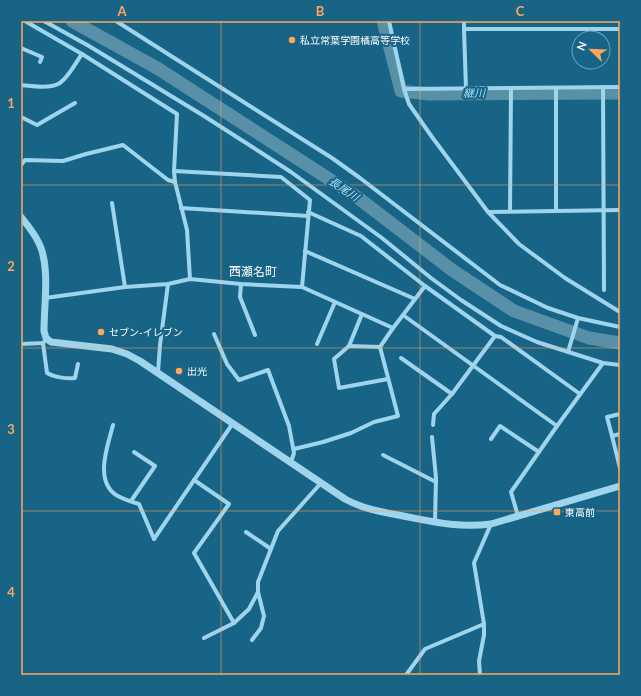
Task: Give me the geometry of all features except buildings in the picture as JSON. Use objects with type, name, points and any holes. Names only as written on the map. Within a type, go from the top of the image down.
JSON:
[{"type":"street","points":[[25,21],[82,54],[177,114],[174,171],[175,182],[187,230],[190,279]]},
{"type":"street","points":[[44,21],[89,46],[198,112],[291,172],[382,238],[431,278],[501,326],[537,342],[603,363],[620,365]]},
{"type":"street","points":[[116,21],[332,158],[500,286],[548,308],[578,318],[620,327]]},
{"type":"street","points":[[389,21],[404,89],[410,104],[432,137],[488,212],[519,244],[565,278],[620,312]]},
{"type":"street","points":[[464,21],[466,89]]},
{"type":"street","points":[[464,29],[620,29]]},
{"type":"street","points":[[21,48],[42,57],[40,62]]},
{"type":"street","points":[[21,85],[38,87],[58,85],[82,54]]},
{"type":"street","points":[[603,87],[604,290]]},
{"type":"street","points":[[404,89],[620,87]]},
{"type":"street","points":[[510,211],[511,88]]},
{"type":"street","points":[[556,88],[556,211]]},
{"type":"street","points":[[21,117],[37,124],[75,103]]},
{"type":"street","points":[[21,165],[25,160],[64,161],[123,145],[168,180],[175,182]]},
{"type":"street","points":[[174,171],[280,177],[310,200],[302,287]]},
{"type":"street","points":[[112,203],[125,287]]},
{"type":"street","points":[[182,208],[308,214],[361,236],[425,286],[495,336],[501,337],[580,394]]},
{"type":"street","points":[[488,212],[620,210]]},
{"type":"street","points":[[21,217],[33,232],[41,250],[45,267],[44,331],[47,373],[51,375],[75,378],[78,364]]},
{"type":"street","points":[[305,251],[415,299]]},
{"type":"street","points":[[45,298],[125,287],[168,284],[190,279],[241,284],[302,287],[393,328]]},
{"type":"street","points":[[158,372],[168,284]]},
{"type":"street","points":[[241,284],[240,297],[255,335]]},
{"type":"street","points":[[294,450],[351,433],[374,422],[398,416],[380,347],[425,286]]},
{"type":"street","points":[[317,344],[334,302]]},
{"type":"street","points":[[362,314],[349,346],[334,359],[339,388],[388,379]]},
{"type":"street","points":[[403,315],[557,426]]},
{"type":"street","points":[[568,352],[578,318]]},
{"type":"street","points":[[214,334],[227,364],[240,380],[268,370],[289,426],[294,450],[291,462]]},
{"type":"street","points":[[432,425],[434,414],[452,394],[495,336]]},
{"type":"street","points":[[21,344],[45,340],[112,349],[127,354],[158,372],[345,499],[367,509],[435,523],[461,526],[491,524],[620,486]]},
{"type":"street","points":[[349,346],[380,347]]},
{"type":"street","points":[[401,358],[452,394]]},
{"type":"street","points":[[518,516],[511,492],[603,363]]},
{"type":"street","points":[[620,414],[607,417],[620,468]]},
{"type":"street","points":[[113,425],[105,463],[105,480],[115,494],[139,504],[154,539],[233,423]]},
{"type":"street","points":[[491,439],[500,426],[539,452]]},
{"type":"street","points":[[612,436],[620,434]]},
{"type":"street","points":[[432,437],[436,482],[435,523]]},
{"type":"street","points":[[131,501],[155,466],[134,452]]},
{"type":"street","points":[[383,455],[436,482]]},
{"type":"street","points":[[194,480],[229,504],[194,553],[234,623]]},
{"type":"street","points":[[252,640],[262,628],[264,616],[258,592],[258,582],[278,531],[286,520],[321,483]]},
{"type":"street","points":[[479,675],[479,661],[484,635],[484,624],[474,563],[491,524]]},
{"type":"street","points":[[246,532],[271,549]]},
{"type":"street","points":[[204,638],[234,623],[249,609],[258,592]]},
{"type":"street","points":[[406,675],[425,649],[484,624]]},
{"type":"waterway","name":"長尾川","points":[[72,21],[157,68],[357,197],[452,270],[514,311],[589,338],[620,343]]},
{"type":"waterway","name":"継川","points":[[383,21],[401,91],[429,94],[620,93]]},
{"type":"place","name":"私立常葉学園橘高等学校","points":[[292,40]]},
{"type":"place","name":"セブン-イレブン","points":[[101,332]]},
{"type":"place","name":"出光","points":[[179,371]]},
{"type":"place","name":"東高前","points":[[557,512]]},
{"type":"district","name":"西瀬名町","points":[[253,272]]}]
